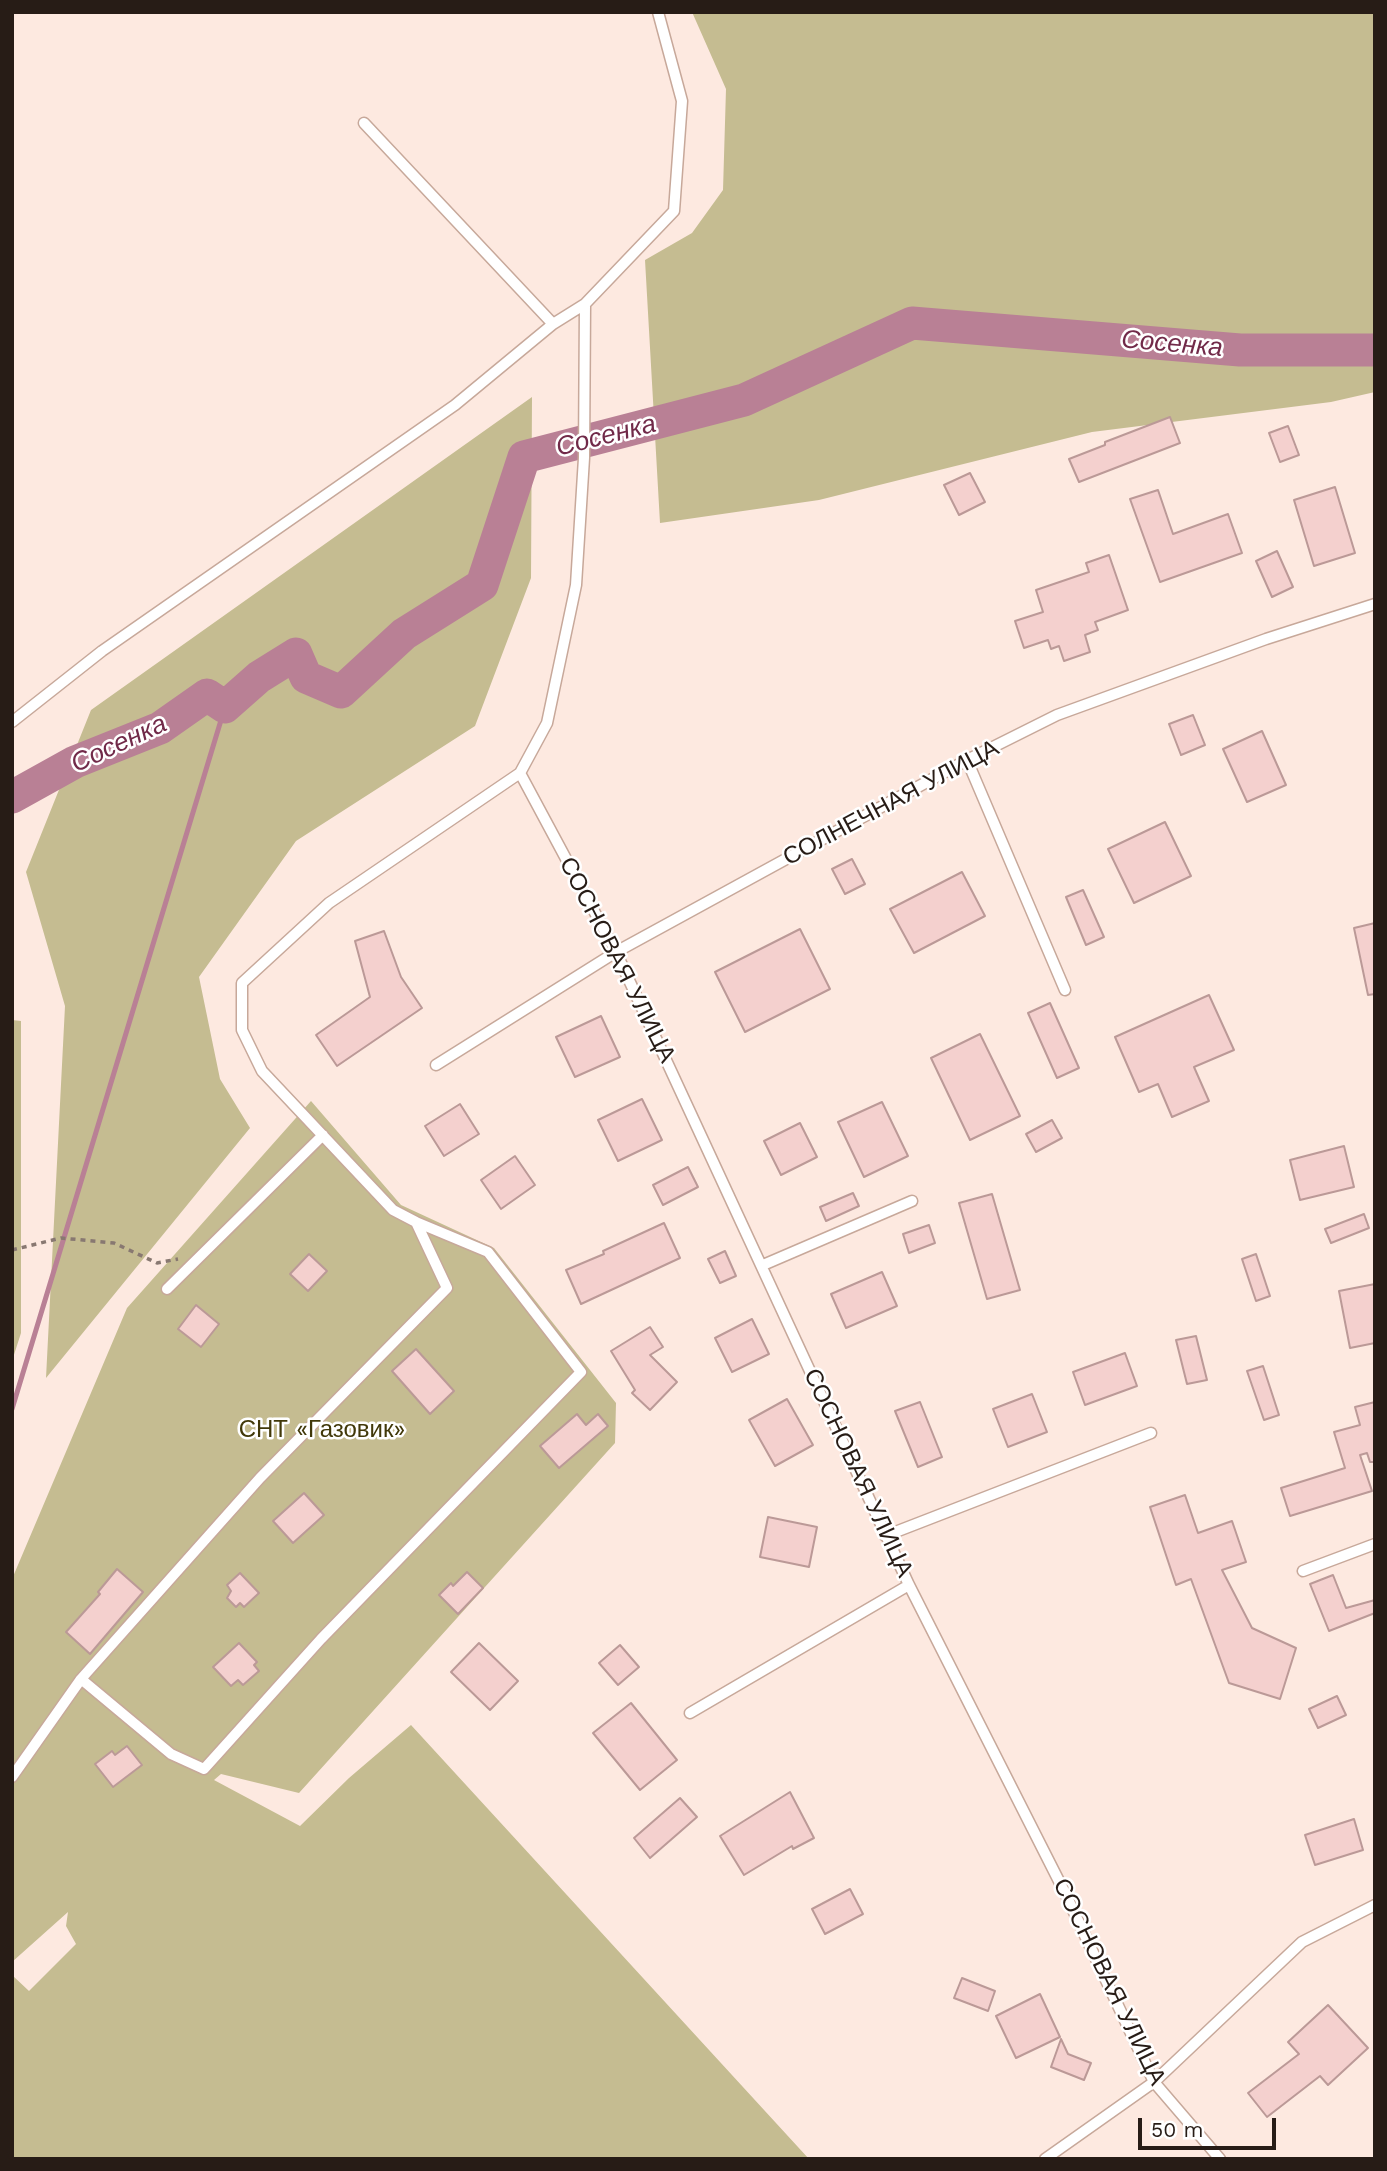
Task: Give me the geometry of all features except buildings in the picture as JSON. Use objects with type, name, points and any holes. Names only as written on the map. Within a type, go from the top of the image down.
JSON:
[{"type":"lane","points":[[12,722],[102,651],[455,405],[553,324],[585,304],[674,211],[682,101],[658,12]]},
{"type":"lane","points":[[364,124],[553,324]]},
{"type":"lane","points":[[81,1679],[171,1754],[204,1769],[321,1639],[581,1372],[488,1252],[393,1210],[262,1071],[242,1030],[242,983],[329,903],[520,773],[547,723],[576,585],[584,458],[585,304]]},
{"type":"lane","name":"СОЛНЕЧНАЯ УЛИЦА","points":[[436,1065],[616,952],[967,760],[1057,715],[1266,639],[1375,604]]},
{"type":"lane","points":[[967,760],[1065,990]]},
{"type":"lane","name":"СОСНОВАЯ УЛИЦА","points":[[520,773],[616,952],[763,1265],[885,1536],[1064,1891],[1154,2082],[1220,2159]]},
{"type":"lane","points":[[167,1289],[323,1135]]},
{"type":"lane","points":[[763,1265],[912,1201]]},
{"type":"lane","points":[[12,1777],[81,1679],[260,1478],[447,1288],[416,1222]]},
{"type":"lane","points":[[885,1536],[1151,1433]]},
{"type":"lane","points":[[1303,1571],[1375,1544]]},
{"type":"lane","points":[[690,1713],[909,1585]]},
{"type":"lane","points":[[1045,2159],[1154,2082],[1302,1942],[1375,1905]]},
{"type":"path","points":[[12,1250],[69,1238],[114,1243],[157,1263],[203,1253]]},
{"type":"green space","points":[[692,12],[1375,12],[1375,392],[1331,402],[1092,432],[819,500],[660,523],[645,260],[692,233],[723,190],[726,89]]},
{"type":"green space","points":[[532,397],[531,578],[475,726],[296,841],[199,977],[220,1079],[250,1128],[46,1378],[65,1006],[26,872],[91,710]]},
{"type":"green space","points":[[12,1020],[21,1021],[21,1333],[12,1361]]},
{"type":"green space","name":"СНТ «Газовик»","points":[[311,1101],[401,1205],[494,1248],[616,1403],[615,1443],[299,1793],[221,1774],[214,1780],[300,1826],[349,1778],[411,1725],[809,2159],[12,2159],[12,1975],[29,1991],[76,1944],[66,1926],[68,1912],[12,1962],[12,1579],[127,1308]]},
{"type":"waterway","name":"Сосенка","points":[[12,797],[75,762],[160,728],[207,695],[225,707],[259,677],[296,654],[306,677],[341,692],[404,634],[482,585],[524,457],[744,400],[912,323],[1240,350],[1375,350]]},
{"type":"waterway","points":[[12,1409],[225,707]]}]
